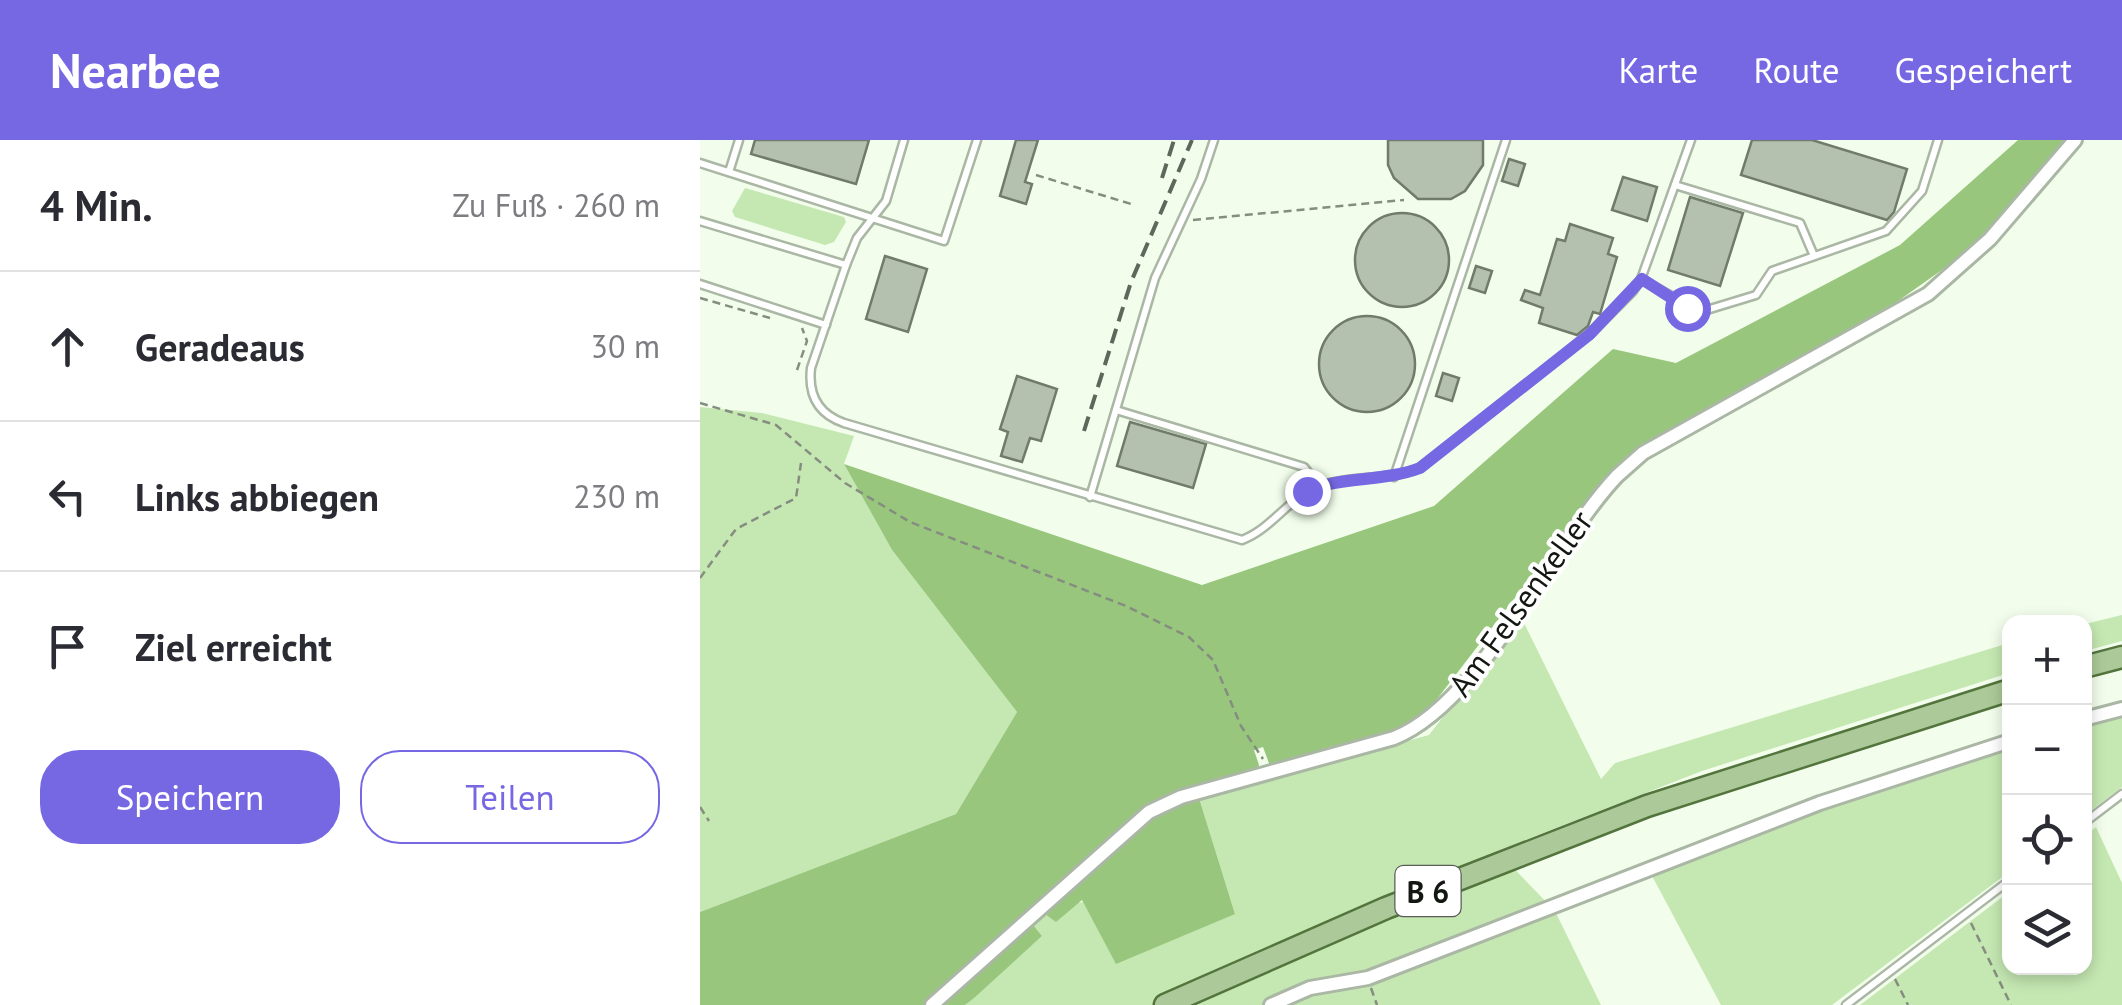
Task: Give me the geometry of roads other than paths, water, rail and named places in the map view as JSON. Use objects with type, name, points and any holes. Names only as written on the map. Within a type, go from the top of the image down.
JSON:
[{"type":"main road","name":"B 6","points":[[1165,1005],[1386,908],[1695,788],[2002,692]]},
{"type":"street","name":"Am Felsenkeller","points":[[932,1005],[1150,812],[1181,797],[1394,738],[1428,720],[1484,657],[1617,476],[1643,453],[1928,294],[1990,238],[2075,140]]},
{"type":"street","points":[[2092,717],[2122,709]]},
{"type":"street","points":[[1271,1005],[1310,988],[1368,978],[1820,803],[2002,744]]},
{"type":"lane","points":[[729,172],[739,140]]},
{"type":"lane","points":[[904,140],[886,200],[870,218],[846,265],[810,386],[814,400],[833,419],[1242,540],[1255,535],[1318,486],[1394,478],[1420,468],[1590,334],[1642,279],[1691,140]]},
{"type":"lane","points":[[700,163],[944,240],[977,140]]},
{"type":"lane","points":[[1090,497],[1155,278],[1201,179],[1214,140]]},
{"type":"lane","points":[[1394,478],[1506,140]]},
{"type":"lane","points":[[1642,279],[1700,312],[1756,295],[1772,271],[1886,231],[1922,191],[1938,140]]},
{"type":"lane","points":[[1675,185],[1800,223],[1814,256]]},
{"type":"lane","points":[[700,221],[846,265]]},
{"type":"lane","points":[[700,284],[826,325]]},
{"type":"lane","points":[[1116,410],[1304,468],[1318,486]]},
{"type":"lane","points":[[2092,816],[2122,794]]},
{"type":"lane","points":[[1846,1005],[2003,885]]},
{"type":"railway","points":[[1162,178],[1174,140]]},
{"type":"railway","points":[[1084,431],[1131,282],[1192,140]]}]
